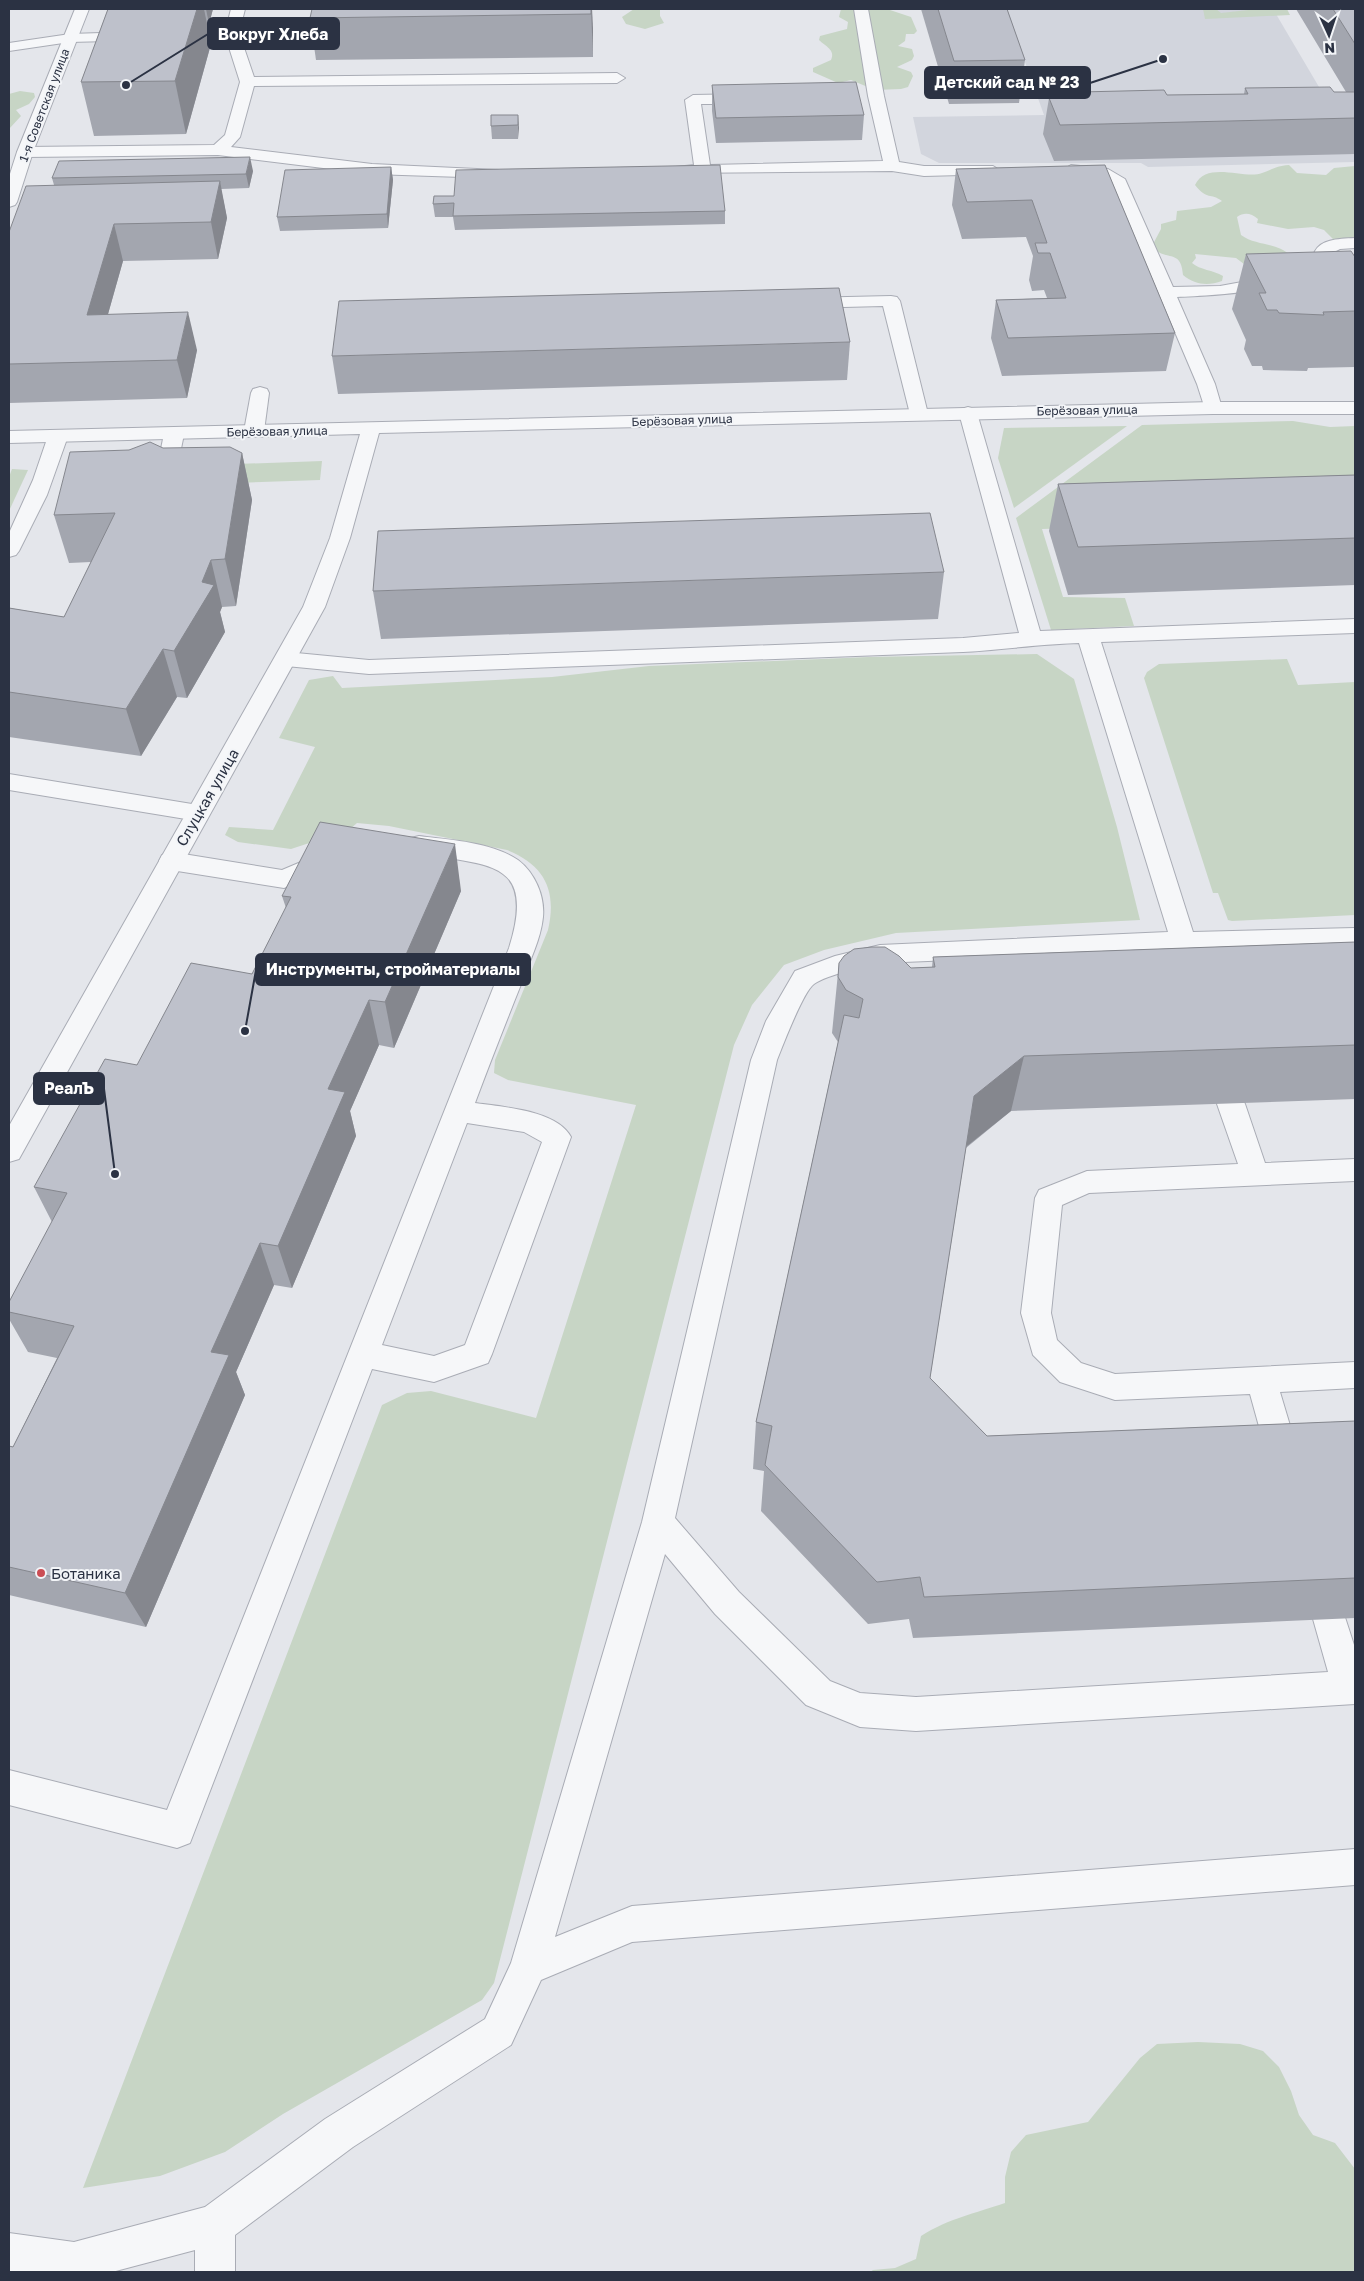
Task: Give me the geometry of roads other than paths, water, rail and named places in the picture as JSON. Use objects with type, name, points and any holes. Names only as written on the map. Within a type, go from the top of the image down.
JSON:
[{"type":"street","name":"1-я Советская улица","points":[[14,204],[25,152],[82,9]]},
{"type":"street","points":[[218,150],[232,137],[248,82],[232,33],[238,9]]},
{"type":"street","points":[[861,9],[876,96],[892,166]]},
{"type":"street","points":[[9,46],[70,38],[232,33]]},
{"type":"street","points":[[248,82],[617,78]]},
{"type":"street","points":[[856,97],[876,96]]},
{"type":"street","points":[[703,170],[693,100],[760,99]]},
{"type":"street","points":[[25,152],[218,150],[372,169],[503,173]]},
{"type":"street","points":[[663,170],[892,166],[924,171],[1011,171]]},
{"type":"street","points":[[1059,170],[1102,172],[1113,176],[1119,182],[1214,408]]},
{"type":"street","points":[[1166,292],[1220,290],[1307,275],[1321,265],[1321,252],[1336,244],[1355,243]]},
{"type":"street","points":[[783,304],[891,301],[919,414]]},
{"type":"street","points":[[254,431],[260,393]]},
{"type":"street","name":"Берёзовая улица","points":[[9,437],[919,414],[1214,408],[1355,408]]},
{"type":"street","points":[[968,413],[1031,638]]},
{"type":"street","name":"Слуцкая улица","points":[[11,1142],[314,607],[340,538],[371,429]]},
{"type":"street","points":[[162,489],[174,434]]},
{"type":"street","points":[[9,551],[50,465],[58,436]]},
{"type":"street","points":[[286,659],[370,667],[963,645],[1001,643],[1031,638],[1355,626]]},
{"type":"street","points":[[1088,636],[1194,976]]},
{"type":"street","points":[[9,782],[198,813]]},
{"type":"street","points":[[9,1788],[177,1830],[522,948],[531,915],[529,892],[515,867],[492,857],[396,840]]},
{"type":"street","points":[[171,861],[284,879],[352,848]]},
{"type":"street","points":[[9,2253],[72,2267],[215,2225],[339,2133],[498,2032],[528,1967],[658,1522],[764,1060],[779,1021],[804,978],[844,963],[880,954],[1183,941],[1355,937]]},
{"type":"street","points":[[1231,1104],[1254,1174]]},
{"type":"street","points":[[364,1354],[434,1369],[477,1354],[557,1137],[529,1122],[458,1111]]},
{"type":"street","points":[[1355,1170],[1087,1182],[1049,1198],[1036,1313],[1044,1346],[1071,1373],[1115,1386],[1355,1375]]},
{"type":"street","points":[[1261,1379],[1287,1469]]},
{"type":"street","points":[[658,1522],[727,1603],[818,1692],[860,1710],[916,1714],[1352,1687],[1330,1619]]},
{"type":"street","points":[[528,1967],[632,1924],[1355,1868]]},
{"type":"street","points":[[215,2225],[215,2272]]},
{"type":"place","name":"Детский сад № 23","points":[[1163,59]]},
{"type":"place","name":"Вокруг Хлеба","points":[[126,85]]},
{"type":"place","name":"Инструменты, стройматериалы","points":[[245,1031]]},
{"type":"place","name":"РеалЪ","points":[[115,1174]]},
{"type":"place","name":"Ботаника","points":[[41,1573]]}]
